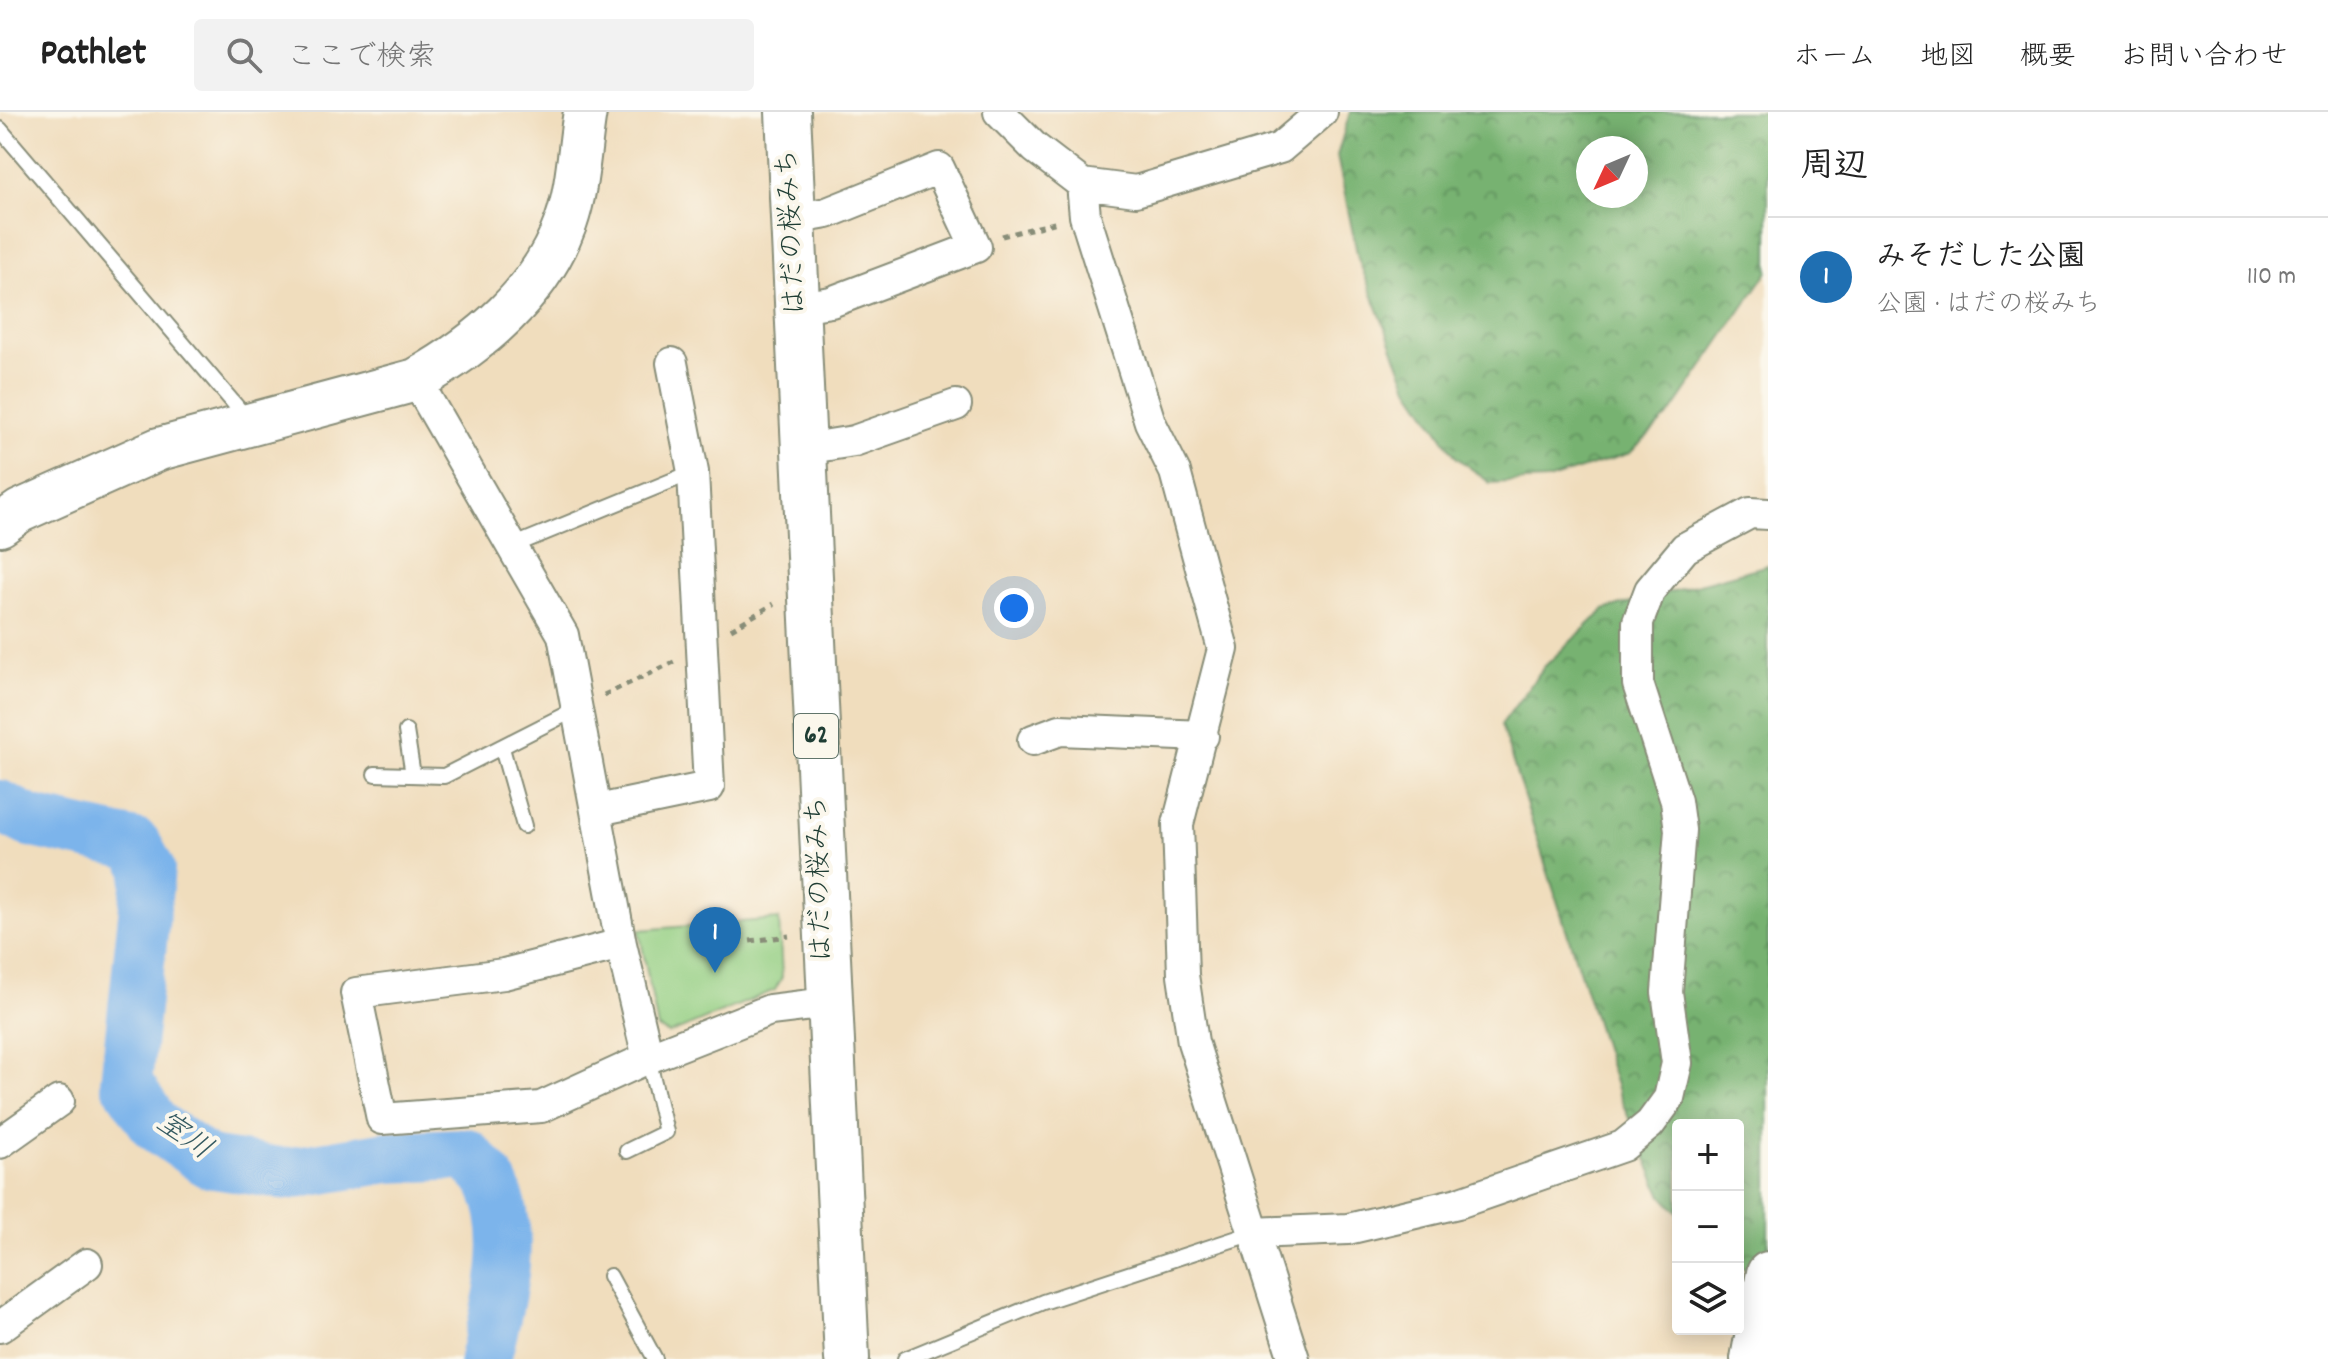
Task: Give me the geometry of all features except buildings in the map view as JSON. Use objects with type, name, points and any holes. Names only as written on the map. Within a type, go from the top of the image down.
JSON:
[{"type":"main road","name":"はだの桜みち","points":[[788,112],[847,1359]]},
{"type":"street","points":[[0,525],[20,511],[159,449],[416,380],[450,361],[492,329],[527,292],[551,254],[567,219],[585,112]]},
{"type":"street","points":[[999,112],[1035,148],[1082,184],[1136,191],[1280,148],[1322,112]]},
{"type":"street","points":[[793,219],[827,213],[939,168],[976,247],[831,302],[798,307]]},
{"type":"street","points":[[1082,184],[1085,216],[1150,422],[1175,472],[1223,649],[1178,824],[1183,975],[1193,1042],[1294,1359]]},
{"type":"street","points":[[598,810],[709,787],[693,472],[672,363]]},
{"type":"street","points":[[416,380],[563,635],[621,944],[648,1058]]},
{"type":"street","points":[[804,449],[854,441],[956,405]]},
{"type":"street","points":[[1253,1233],[1348,1229],[1458,1203],[1623,1146],[1650,1124],[1669,1098],[1677,1063],[1667,992],[1680,830],[1676,801],[1638,684],[1638,622],[1650,590],[1685,548],[1750,513],[1768,514]]},
{"type":"street","points":[[1050,727],[1203,736]]},
{"type":"street","points":[[621,944],[504,974],[356,993],[382,1119],[541,1107],[648,1058],[770,1010],[828,1003]]},
{"type":"street","points":[[0,1143],[59,1101]]},
{"type":"street","points":[[0,1327],[87,1264]]},
{"type":"street","points":[[1752,1359],[1768,1273]]},
{"type":"lane","points":[[0,129],[252,425]]},
{"type":"lane","points":[[510,547],[693,472]]},
{"type":"lane","points":[[375,774],[444,776],[578,708]]},
{"type":"lane","points":[[406,731],[413,775]]},
{"type":"lane","points":[[502,748],[524,826]]},
{"type":"lane","points":[[627,1151],[666,1132],[648,1058]]},
{"type":"lane","points":[[905,1359],[1043,1302],[1253,1233]]},
{"type":"lane","points":[[610,1276],[655,1359]]},
{"type":"path","points":[[1007,235],[1046,225]]},
{"type":"path","points":[[578,708],[702,647],[774,604]]},
{"type":"path","points":[[750,941],[789,936]]},
{"type":"green space","points":[[1350,112],[1768,112],[1768,271],[1670,414],[1630,453],[1547,480],[1490,483],[1456,457],[1407,384],[1358,258],[1337,156]]},
{"type":"green space","points":[[1768,565],[1768,1278],[1744,1268],[1744,1119],[1672,1119],[1672,1207],[1662,1196],[1619,1095],[1501,725],[1544,667],[1604,610]]},
{"type":"green space","points":[[779,919],[782,977],[775,990],[669,1034],[658,1028],[639,930]]},
{"type":"waterway","name":"室川","points":[[0,806],[29,821],[136,845],[149,869],[126,1082],[155,1125],[208,1162],[286,1174],[388,1157],[466,1154],[485,1174],[494,1187],[501,1207],[505,1251],[500,1295],[485,1359]]},
{"type":"place","name":"みそだした公園","points":[[715,973]]}]
